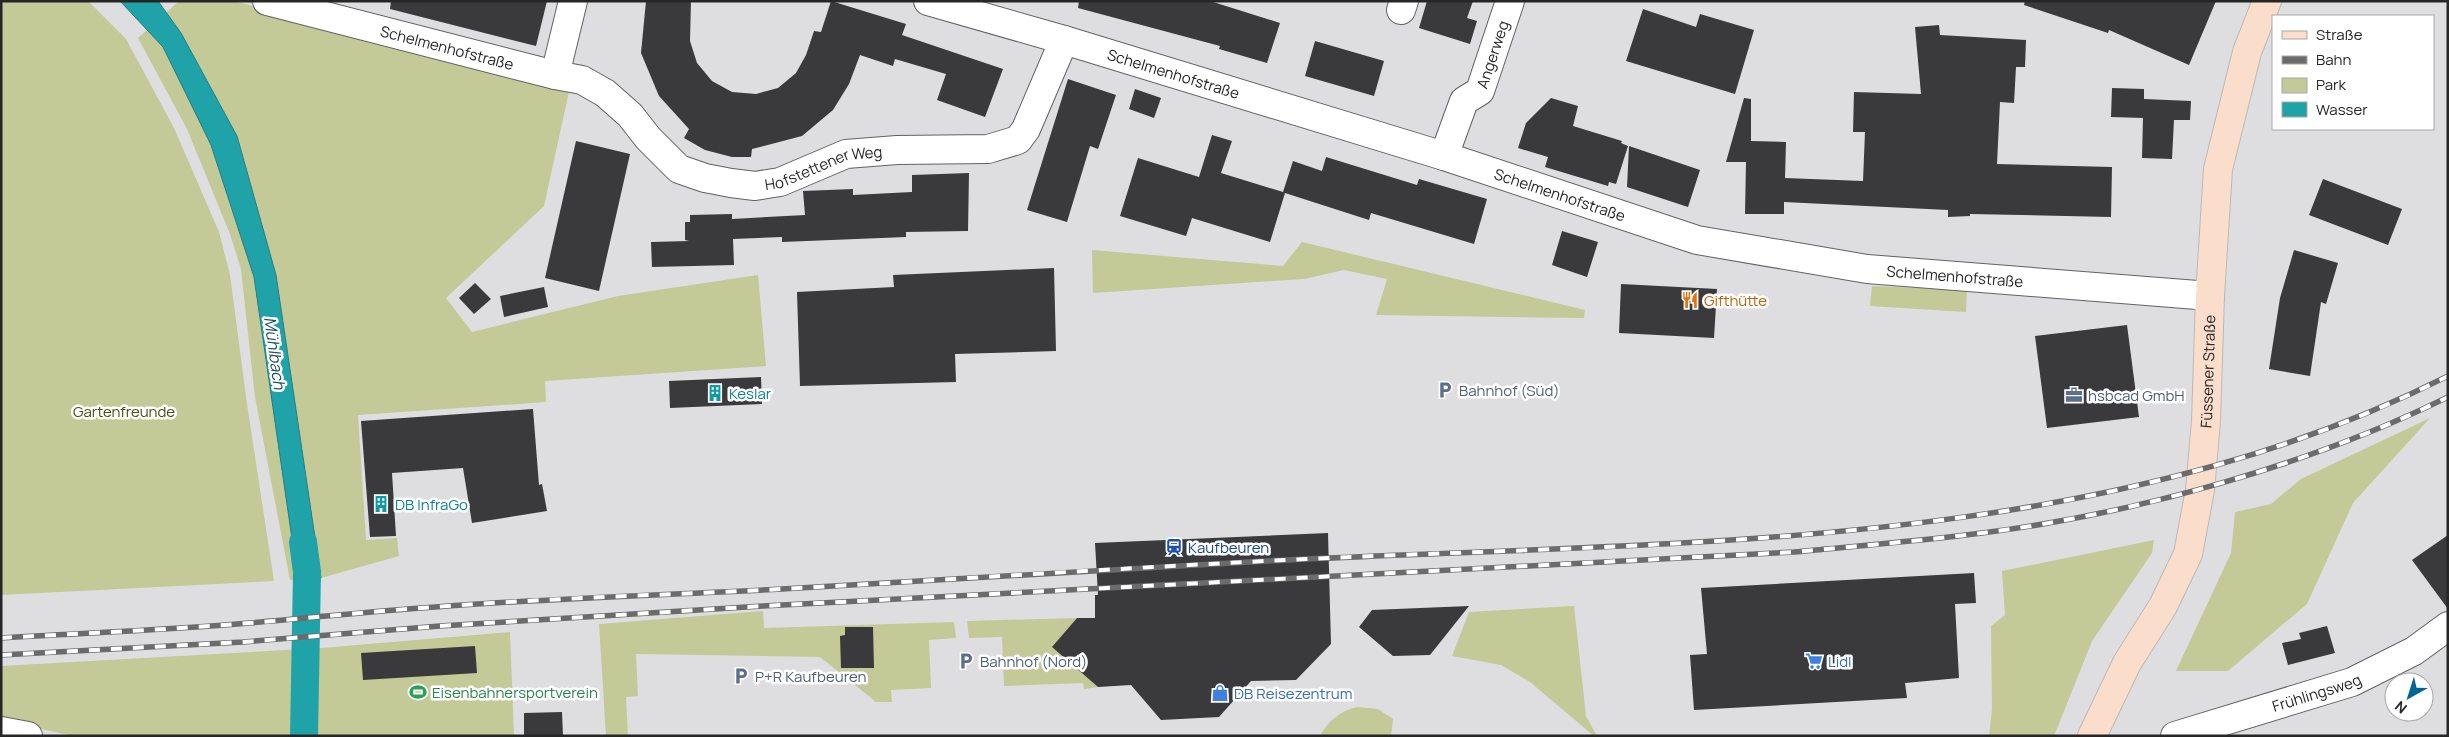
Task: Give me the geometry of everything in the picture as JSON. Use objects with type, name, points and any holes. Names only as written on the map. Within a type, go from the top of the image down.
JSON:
[{"type":"main road","name":"Füssener Straße","points":[[2095,732],[2127,663],[2163,606],[2188,554],[2200,490],[2206,421],[2210,296],[2218,169],[2247,52],[2267,1]]},
{"type":"street","name":"Schelmenhofstraße","points":[[266,1],[555,75]]},
{"type":"street","points":[[555,75],[573,1]]},
{"type":"street","name":"Schelmenhofstraße","points":[[928,1],[1064,40],[1444,156],[1697,240],[1867,269],[2210,296]]},
{"type":"street","name":"Angerweg","points":[[1444,156],[1464,100],[1480,91],[1510,1]]},
{"type":"street","name":"Hofstettener Weg","points":[[555,75],[582,80],[604,93],[630,116],[648,138],[679,168],[705,178],[754,186],[780,182],[846,154],[897,150],[988,149],[1018,140],[1026,129],[1064,40]]},
{"type":"street","name":"Frühlingsweg","points":[[2175,736],[2352,682],[2414,651],[2448,626]]},
{"type":"street","points":[[1,731],[28,736]]},
{"type":"green space","name":"Gartenfreunde","points":[[1,1],[88,1],[126,39],[174,128],[219,232],[230,275],[247,404],[274,581],[1,595]]},
{"type":"green space","points":[[179,1],[233,1],[570,87],[544,206],[446,298],[472,332],[618,296],[758,275],[766,366],[545,381],[546,402],[358,415],[366,540],[397,538],[399,556],[321,578],[276,275],[237,136],[181,33],[166,13]]},
{"type":"green space","points":[[147,30],[163,47],[211,145],[254,277],[298,580],[290,580],[255,397],[241,269],[230,234],[187,129],[138,38]]},
{"type":"green space","points":[[1302,242],[1585,310],[1584,318],[1376,315],[1387,279],[1344,270],[1304,279],[1093,293],[1092,250],[1283,266]]},
{"type":"green space","points":[[1872,286],[1967,290],[1966,312],[1870,306]]},
{"type":"green space","points":[[2430,418],[2353,503],[2307,604],[2228,671],[2176,671],[2231,553],[2235,512],[2271,504],[2301,479]]},
{"type":"green space","points":[[2154,540],[2152,553],[2092,641],[2054,736],[1989,736],[1992,709],[1991,626],[2005,615],[2002,571]]},
{"type":"green space","points":[[1574,606],[1586,716],[1597,736],[1594,736],[1530,682],[1501,665],[1452,656],[1469,612]]},
{"type":"green space","points":[[763,611],[764,628],[954,622],[956,638],[929,640],[931,688],[891,690],[892,702],[876,702],[820,657],[636,654],[638,696],[626,697],[628,736],[606,736],[599,624]]},
{"type":"green space","points":[[1077,618],[1053,647],[1098,687],[1084,689],[1083,683],[1004,686],[1002,637],[969,638],[967,621]]},
{"type":"green space","points":[[510,632],[514,736],[73,736],[1,720],[1,666],[322,648]]},
{"type":"green space","points":[[1357,707],[1378,709],[1393,719],[1391,736],[1320,736],[1335,717]]},
{"type":"water","points":[[120,1],[158,1],[181,33],[237,136],[276,275],[321,578],[298,580],[254,277],[211,145],[163,47]]},
{"type":"building","points":[[391,1],[547,1],[536,46],[390,9]]},
{"type":"building","points":[[646,1],[691,1],[690,41],[697,63],[712,81],[732,92],[756,94],[778,88],[796,73],[806,55],[814,31],[821,32],[831,1],[906,24],[902,35],[1003,69],[985,117],[937,100],[946,74],[895,59],[893,66],[860,55],[849,84],[833,110],[802,136],[752,149],[751,157],[732,157],[705,150],[684,138],[689,129],[659,96],[641,53]]},
{"type":"building","points":[[1079,1],[1210,1],[1280,23],[1267,63],[1219,49],[1220,46],[1078,8]]},
{"type":"building","points":[[1427,1],[1473,1],[1467,18],[1477,21],[1470,44],[1419,28]]},
{"type":"building","points":[[2025,1],[2216,1],[2189,65],[2109,30],[2108,33],[2024,5]]},
{"type":"building","points":[[1643,9],[1696,27],[1700,14],[1754,30],[1735,94],[1626,61]]},
{"type":"building","points":[[1939,25],[1940,35],[2026,40],[2025,67],[2016,67],[2014,103],[2000,102],[1997,164],[2112,167],[2111,217],[1970,214],[1970,216],[1948,217],[1948,210],[1784,202],[1784,214],[1745,214],[1746,162],[1726,162],[1744,98],[1751,99],[1751,141],[1786,142],[1785,178],[1863,181],[1865,132],[1853,132],[1854,92],[1921,94],[1915,27]]},
{"type":"building","points":[[1315,41],[1384,61],[1374,96],[1305,76]]},
{"type":"building","points":[[1068,79],[1116,95],[1098,149],[1090,146],[1067,222],[1027,210]]},
{"type":"building","points":[[2112,88],[2144,89],[2144,99],[2191,101],[2190,120],[2174,120],[2172,159],[2142,158],[2143,118],[2111,117]]},
{"type":"building","points":[[1135,89],[1161,98],[1154,118],[1129,109]]},
{"type":"building","points":[[1551,98],[1578,106],[1573,126],[1622,141],[1621,143],[1628,146],[1616,184],[1609,182],[1608,186],[1545,167],[1548,157],[1518,148],[1526,123]]},
{"type":"building","points":[[1212,135],[1232,141],[1221,173],[1283,192],[1293,161],[1322,171],[1326,157],[1417,185],[1419,179],[1487,199],[1474,244],[1371,213],[1369,220],[1285,193],[1270,242],[1192,218],[1186,236],[1120,216],[1138,158],[1199,177]]},
{"type":"building","points":[[576,141],[630,154],[599,291],[545,278]]},
{"type":"building","points":[[1629,146],[1700,170],[1688,207],[1627,187]]},
{"type":"building","points":[[969,173],[968,231],[906,232],[906,237],[782,242],[782,237],[733,239],[734,265],[652,267],[651,242],[689,241],[685,240],[685,222],[690,222],[690,215],[732,214],[732,219],[805,215],[803,191],[853,189],[853,195],[912,192],[912,175]]},
{"type":"building","points":[[2323,179],[2402,209],[2388,245],[2309,215]]},
{"type":"building","points":[[1562,231],[1598,242],[1587,277],[1552,265]]},
{"type":"building","points":[[2294,250],[2338,263],[2326,304],[2321,302],[2310,376],[2269,369],[2280,298]]},
{"type":"building","points":[[1054,268],[1056,351],[955,354],[956,382],[800,386],[797,292],[894,287],[893,275]]},
{"type":"building","points":[[475,283],[491,299],[474,314],[459,298]]},
{"type":"building","points":[[1621,284],[1717,289],[1714,338],[1619,333]]},
{"type":"building","points":[[544,287],[548,307],[504,317],[500,296]]},
{"type":"building","points":[[2127,325],[2139,417],[2047,428],[2035,336]]},
{"type":"building","name":"Keslar","points":[[761,377],[762,404],[670,408],[669,381]]},
{"type":"building","name":"DB InfraGo","points":[[533,409],[539,485],[542,484],[547,511],[472,523],[463,468],[392,473],[396,536],[370,537],[361,421]]},
{"type":"building","points":[[1328,533],[1331,644],[1296,680],[1251,681],[1219,717],[1161,720],[1131,685],[1098,687],[1052,647],[1077,618],[1095,618],[1095,595],[1098,595],[1095,543]]},
{"type":"building","points":[[2448,535],[2448,609],[2412,560]]},
{"type":"building","points":[[1974,573],[1976,603],[1955,604],[1959,678],[1905,683],[1907,698],[1694,710],[1690,655],[1707,654],[1701,588]]},
{"type":"building","points":[[1469,606],[1430,655],[1393,656],[1359,627],[1372,610]]},
{"type":"building","points":[[2327,626],[2335,653],[2288,665],[2282,643],[2301,639],[2299,633]]},
{"type":"building","points":[[845,627],[873,627],[874,668],[841,668],[840,636],[845,635]]},
{"type":"building","points":[[475,646],[477,673],[363,680],[361,653]]},
{"type":"building","points":[[562,712],[563,736],[524,736],[524,713]]},
{"type":"waterway","name":"Mühlbach","points":[[303,542],[307,572],[304,736]]},
{"type":"railway","points":[[1,638],[156,630],[522,601],[782,589],[1145,567],[1718,541],[1869,529],[2020,509],[2167,478],[2310,435],[2448,376]]},
{"type":"railway","points":[[1,655],[243,642],[440,626],[763,606],[1794,552],[1935,538],[2040,524],[2160,500],[2280,465],[2395,422],[2448,397]]},
{"type":"place","name":"Gifthütte","points":[[1690,300]]},
{"type":"place","name":"Bahnhof (Süd)","points":[[1445,390]]},
{"type":"place","name":"Keslar","points":[[715,393]]},
{"type":"place","name":"hsbcad GmbH","points":[[2074,395]]},
{"type":"place","name":"DB InfraGo","points":[[381,504]]},
{"type":"place","name":"Kaufbeuren","points":[[1174,547]]},
{"type":"place","name":"Bahnhof (Nord)","points":[[966,661]]},
{"type":"place","name":"Lidl","points":[[1814,661]]},
{"type":"place","name":"P+R Kaufbeuren","points":[[741,676]]},
{"type":"place","name":"Eisenbahnersportverein","points":[[418,692]]},
{"type":"place","name":"DB Reisezentrum","points":[[1220,693]]}]
